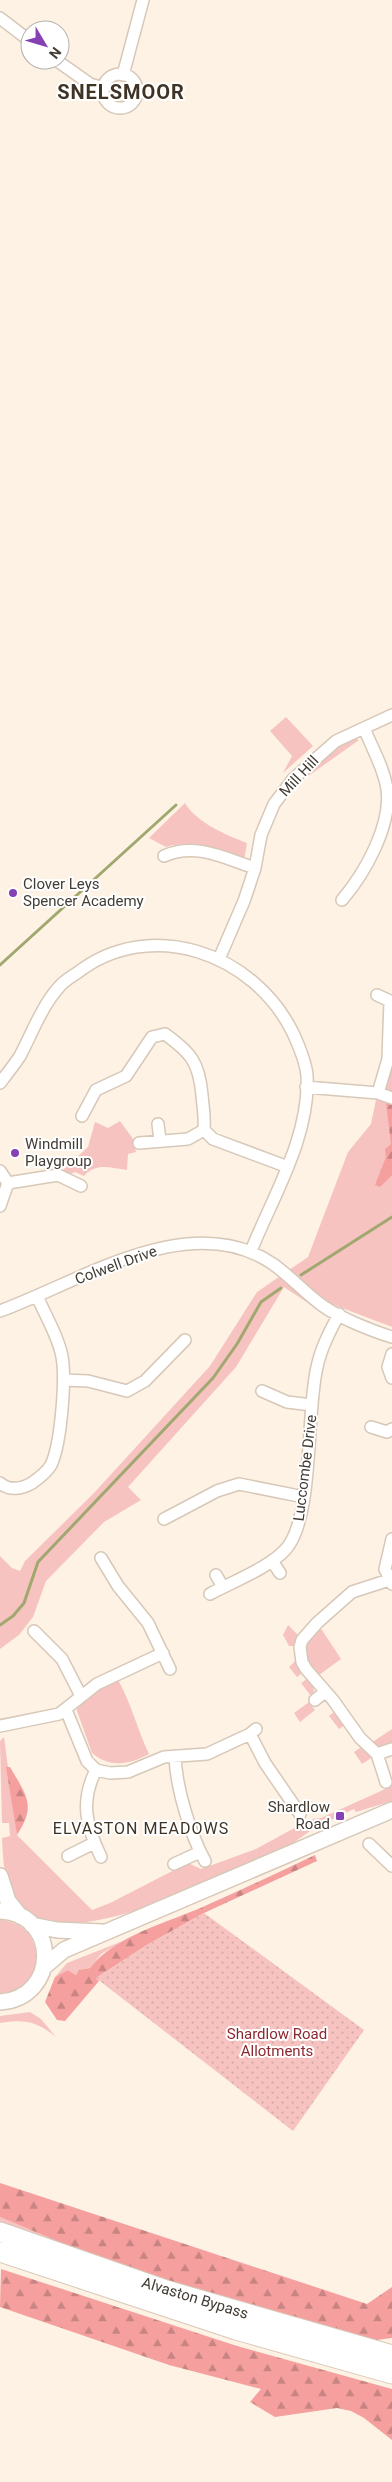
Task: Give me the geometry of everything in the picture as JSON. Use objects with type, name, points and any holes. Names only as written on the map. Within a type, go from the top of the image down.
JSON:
[{"type":"highway","name":"Alvaston Bypass","points":[[0,2232],[166,2290],[392,2355]]},
{"type":"highway","name":"Alvaston Bypass","points":[[0,2252],[226,2328],[392,2374]]},
{"type":"street","points":[[123,75],[143,0]]},
{"type":"street","points":[[0,18],[20,33]]},
{"type":"street","points":[[70,70],[90,84],[104,88]]},
{"type":"street","points":[[123,75],[132,80],[136,89],[135,98],[130,105],[121,108],[113,106],[104,97],[104,88],[111,78],[123,75]]},
{"type":"street","name":"Mill Hill","points":[[220,959],[232,933],[255,868],[261,835],[274,804],[292,778],[336,741],[392,715]]},
{"type":"street","points":[[342,900],[356,882],[375,848],[387,806],[387,790],[382,771],[364,728]]},
{"type":"street","points":[[164,856],[188,849],[208,851],[255,868]]},
{"type":"street","points":[[0,1084],[19,1058],[59,987],[90,963],[116,950],[163,944],[220,959],[264,991],[276,1006],[299,1047],[307,1076],[298,1146],[251,1251]]},
{"type":"street","points":[[377,995],[391,1001],[388,1059],[378,1093]]},
{"type":"street","points":[[82,1116],[96,1090],[126,1076],[152,1037],[165,1034],[186,1050],[196,1062],[201,1081],[205,1113],[204,1130],[213,1139],[288,1167]]},
{"type":"street","points":[[306,1087],[378,1093],[392,1098]]},
{"type":"street","points":[[158,1124],[160,1140]]},
{"type":"street","points":[[139,1143],[188,1139],[204,1130]]},
{"type":"street","points":[[0,1171],[8,1183]]},
{"type":"street","points":[[8,1183],[58,1175],[81,1186]]},
{"type":"street","points":[[0,1206],[8,1183]]},
{"type":"street","name":"Colwell Drive","points":[[0,1311],[148,1250],[189,1244],[225,1245],[251,1251],[273,1265],[324,1307],[392,1337]]},
{"type":"street","points":[[0,1483],[18,1488],[32,1483],[47,1470],[56,1452],[64,1380],[62,1354],[55,1332],[38,1296]]},
{"type":"street","name":"Luccombe Drive","points":[[210,1594],[272,1561],[286,1549],[297,1531],[304,1497],[317,1366],[326,1339],[339,1314]]},
{"type":"street","points":[[64,1380],[88,1381],[127,1391],[145,1381],[185,1340]]},
{"type":"street","points":[[392,1354],[388,1367],[392,1378]]},
{"type":"street","points":[[262,1391],[287,1402],[312,1405]]},
{"type":"street","points":[[371,1427],[387,1432],[392,1429]]},
{"type":"street","points":[[164,1519],[228,1486],[239,1484],[304,1497]]},
{"type":"street","points":[[186,1493],[194,1502]]},
{"type":"street","points":[[386,1782],[377,1754],[364,1742],[302,1662],[300,1647],[302,1640],[330,1609],[352,1592],[390,1582],[385,1569],[392,1539]]},
{"type":"street","points":[[102,1558],[118,1586],[148,1623],[170,1669]]},
{"type":"street","points":[[272,1561],[280,1573]]},
{"type":"street","points":[[216,1574],[223,1587]]},
{"type":"street","points":[[34,1630],[60,1658],[81,1696]]},
{"type":"street","points":[[0,1726],[45,1718],[66,1710],[97,1684],[163,1653]]},
{"type":"street","points":[[315,1700],[325,1692]]},
{"type":"street","points":[[66,1710],[84,1754],[96,1770],[110,1773],[128,1772],[156,1759],[207,1754],[253,1732],[266,1763],[299,1814]]},
{"type":"street","points":[[377,1754],[392,1749]]},
{"type":"street","points":[[174,1864],[203,1857],[177,1784],[175,1756]]},
{"type":"street","points":[[96,1770],[86,1796],[88,1824],[101,1857]]},
{"type":"street","points":[[44,1967],[64,1950],[392,1810]]},
{"type":"street","points":[[68,1856],[94,1843]]},
{"type":"street","points":[[369,1844],[392,1866]]},
{"type":"street","points":[[0,1876],[8,1902],[40,1934],[46,1953],[44,1967],[36,1983],[28,1992],[10,2001],[0,2002]]},
{"type":"street","points":[[0,1911],[20,1916]]},
{"type":"street","points":[[32,1925],[67,1931],[106,1932]]},
{"type":"green space","points":[[286,717],[313,746],[283,773],[292,756],[270,731]]},
{"type":"green space","points":[[355,738],[359,740],[307,777],[305,775],[331,752]]},
{"type":"green space","points":[[185,803],[204,822],[221,832],[247,843],[244,861],[195,846],[176,845],[166,847],[149,838]]},
{"type":"green space","points":[[392,1022],[392,1327],[329,1303],[312,1290],[308,1303],[284,1287],[236,1367],[128,1487],[141,1500],[104,1522],[46,1581],[33,1617],[19,1635],[0,1649],[0,1556],[12,1568],[20,1571],[25,1561],[94,1493],[210,1366],[257,1292],[308,1257],[348,1152],[371,1124]]},
{"type":"green space","points":[[386,1103],[392,1105],[392,1175],[380,1187],[375,1185],[386,1157],[385,1149],[391,1144]]},
{"type":"green space","points":[[120,1121],[133,1139],[136,1152],[128,1154],[127,1170],[99,1167],[84,1176],[75,1172],[70,1174],[62,1171],[88,1147],[95,1122],[108,1128]]},
{"type":"green space","points":[[288,1625],[298,1635],[295,1646],[289,1646],[283,1635]]},
{"type":"green space","points":[[319,1628],[341,1659],[319,1675],[307,1657],[306,1646]]},
{"type":"green space","points":[[296,1660],[302,1673],[297,1677],[289,1667]]},
{"type":"green space","points":[[117,1678],[149,1754],[134,1761],[113,1763],[99,1758],[92,1753],[77,1707],[92,1693]]},
{"type":"green space","points":[[307,1679],[313,1684],[314,1692],[311,1696],[301,1683]]},
{"type":"green space","points":[[309,1702],[315,1710],[300,1722],[294,1713]]},
{"type":"green space","points":[[334,1712],[346,1724],[339,1729],[329,1716]]},
{"type":"green space","points":[[392,1729],[392,1745],[380,1747],[371,1743]]},
{"type":"green space","points":[[4,1737],[17,1835],[92,1910],[110,1903],[188,1863],[201,1869],[256,1849],[309,1820],[313,1829],[290,1845],[290,1847],[203,1886],[135,1911],[71,1924],[45,1922],[25,1911],[14,1900],[5,1874],[2,1838],[10,1836],[9,1823],[2,1823],[0,1741]]},
{"type":"green space","points":[[360,1748],[367,1750],[371,1758],[362,1764],[354,1752]]},
{"type":"green space","points":[[6,1767],[10,1767],[21,1785],[27,1800],[27,1816],[17,1835]]},
{"type":"green space","points":[[392,1786],[392,1801],[356,1812],[354,1809],[316,1827],[312,1819],[321,1818]]},
{"type":"green space","points":[[315,1855],[317,1861],[204,1913],[147,1945],[96,1978],[99,1981],[65,2021],[57,2020],[45,2002],[55,1977],[68,1970],[76,1975],[79,1970],[90,1968],[101,1957],[128,1938],[207,1905]]},
{"type":"green space","name":"Shardlow Road Allotments","points":[[204,1913],[364,2030],[293,2131],[96,1978],[147,1945]]},
{"type":"green space","points":[[0,1920],[16,1924],[27,1932],[34,1944],[36,1958],[34,1971],[27,1982],[16,1990],[0,1993]]},
{"type":"green space","points":[[123,1941],[101,1954],[90,1968],[79,1970],[76,1975],[68,1970],[55,1977],[67,1963]]},
{"type":"green space","points":[[30,2012],[41,2019],[56,2037],[42,2027],[30,2022],[0,2023],[0,2016]]},
{"type":"green space","points":[[0,2183],[367,2304],[392,2287],[392,2338],[369,2341],[111,2266],[0,2217]]},
{"type":"green space","points":[[0,2217],[76,2249],[111,2266],[0,2225]]},
{"type":"green space","points":[[1,2269],[237,2346],[392,2389],[392,2440],[364,2418],[351,2411],[337,2408],[275,2417],[250,2402],[261,2389],[169,2365],[0,2307]]},
{"type":"waterway","points":[[0,965],[176,805]]},
{"type":"waterway","points":[[301,1275],[392,1217]]},
{"type":"waterway","points":[[0,1625],[13,1616],[24,1603],[38,1562],[213,1378],[237,1344],[261,1302],[281,1288]]},
{"type":"place","name":"Clover Leys Spencer Academy","points":[[13,893]]},
{"type":"place","name":"Windmill Playgroup","points":[[15,1153]]},
{"type":"place","name":"Shardlow Road","points":[[340,1816]]},
{"type":"district","name":"SNELSMOOR","points":[[121,92]]},
{"type":"district","name":"ELVASTON MEADOWS","points":[[141,1828]]}]
